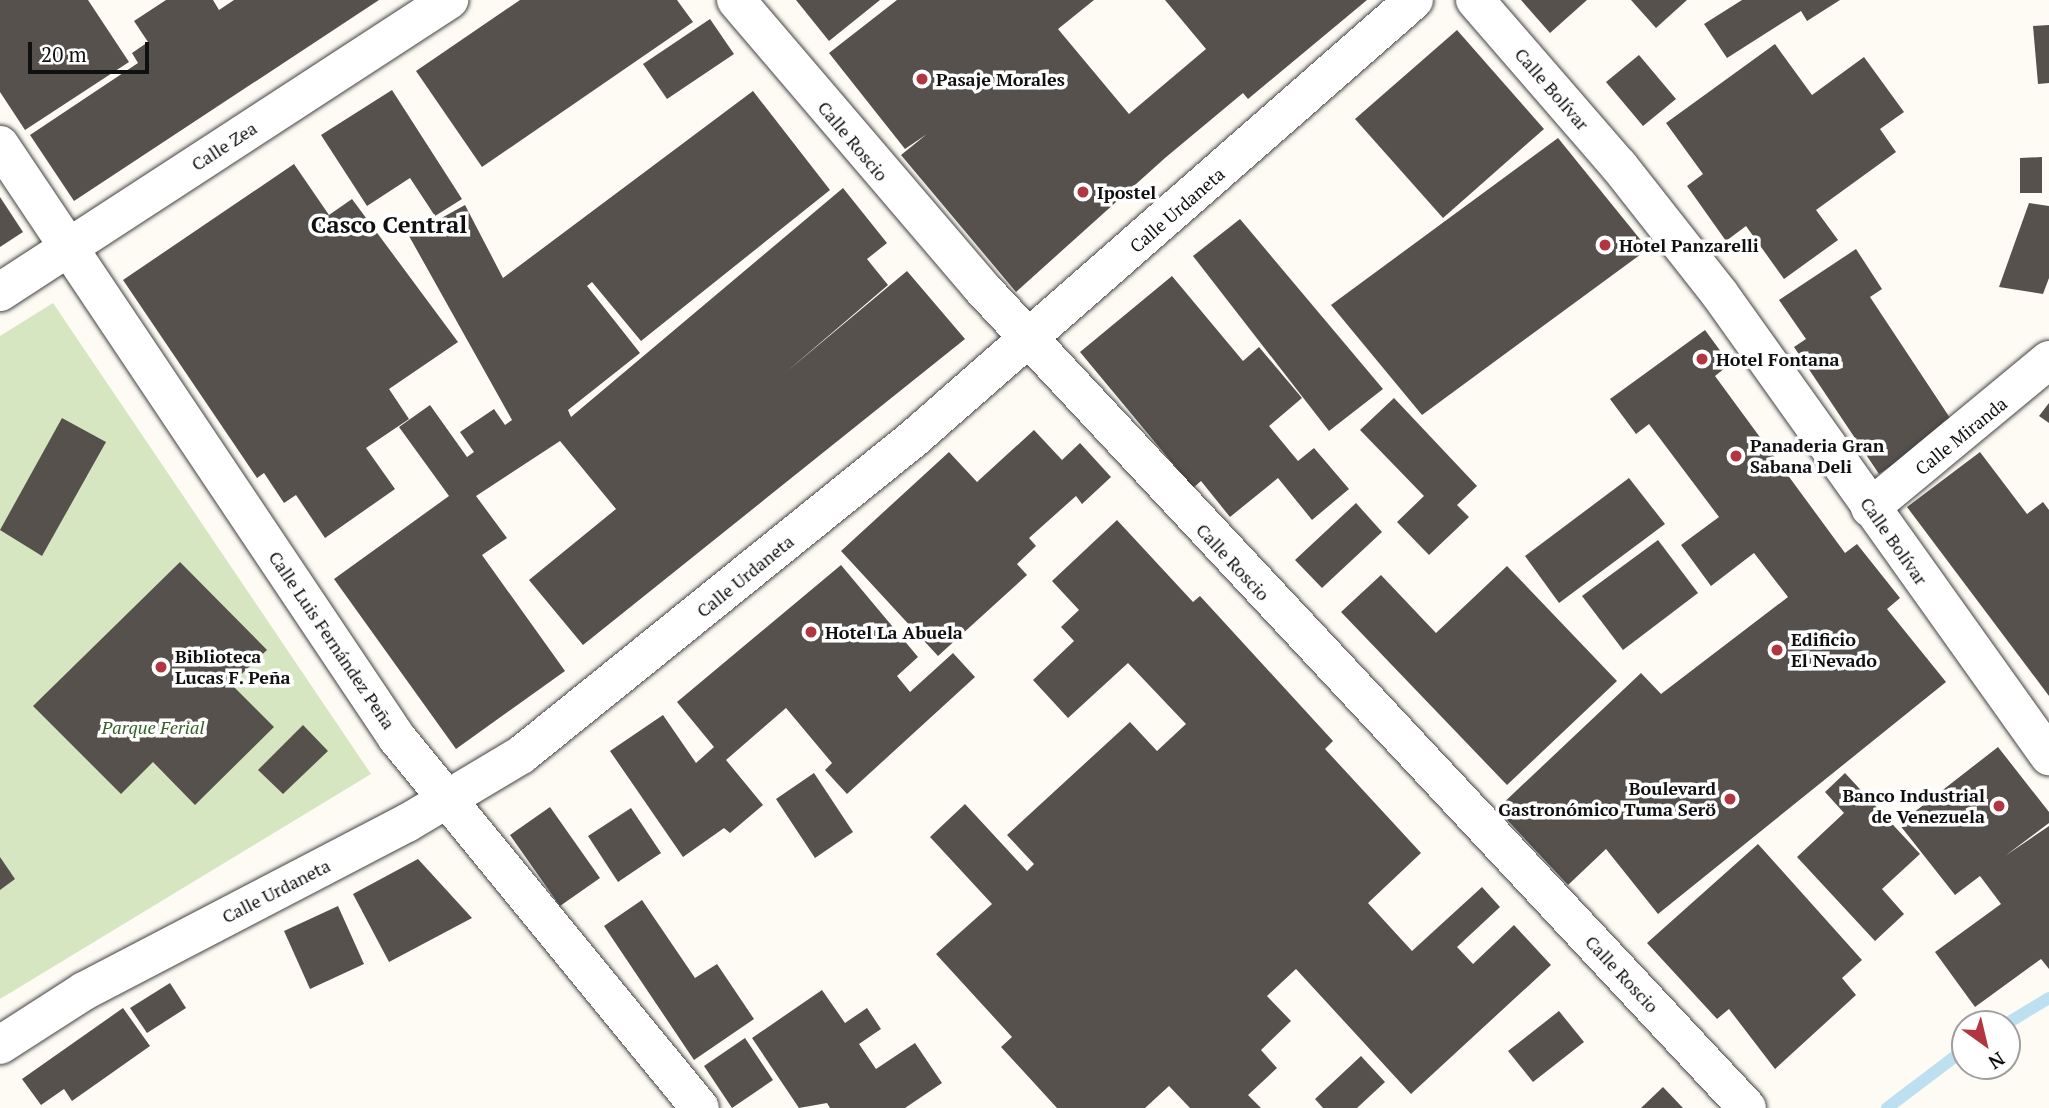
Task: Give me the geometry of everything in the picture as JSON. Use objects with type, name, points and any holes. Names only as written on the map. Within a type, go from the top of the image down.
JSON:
[{"type":"street","name":"Calle Zea","points":[[0,292],[449,0]]},
{"type":"street","name":"Calle Roscio","points":[[736,0],[858,150],[1028,339],[1747,1108]]},
{"type":"street","name":"Calle Urdaneta","points":[[0,1045],[84,991],[448,800],[521,755],[619,679],[1028,339],[1414,0]]},
{"type":"street","name":"Calle Bolívar","points":[[1475,0],[1673,234],[2049,756]]},
{"type":"street","name":"Calle Luis Fernández Peña","points":[[0,145],[397,738],[700,1108]]},
{"type":"street","name":"Calle Miranda","points":[[1870,508],[2049,360]]},
{"type":"green space","name":"Parque Ferial","points":[[53,303],[371,774],[0,999],[0,336]]},
{"type":"building","points":[[0,0],[88,0],[129,62],[25,130],[0,92]]},
{"type":"building","points":[[166,0],[213,0],[219,10],[234,0],[379,0],[74,201],[30,135],[138,63],[132,53],[148,42],[134,21]]},
{"type":"building","points":[[520,0],[677,0],[693,22],[482,167],[416,71]]},
{"type":"building","points":[[796,0],[880,0],[829,41]]},
{"type":"building","points":[[897,0],[1094,0],[1058,29],[1129,114],[1206,49],[1165,0],[1367,0],[1248,99],[1243,93],[1165,158],[1016,292],[901,155],[927,134],[905,149],[829,53]]},
{"type":"building","points":[[1521,0],[1587,0],[1550,33]]},
{"type":"building","points":[[1631,0],[1687,0],[1656,28]]},
{"type":"building","points":[[1742,0],[1840,0],[1807,21],[1801,11],[1727,58],[1704,24]]},
{"type":"building","points":[[710,19],[734,54],[667,99],[643,64]]},
{"type":"building","points":[[2049,25],[2049,83],[2038,84],[2033,26]]},
{"type":"building","points":[[1457,30],[1544,129],[1443,218],[1355,119]]},
{"type":"building","points":[[1775,44],[1812,95],[1864,57],[1904,112],[1880,129],[1896,152],[1816,210],[1838,240],[1784,279],[1746,226],[1726,241],[1687,186],[1703,174],[1666,123]]},
{"type":"building","points":[[1639,55],[1676,99],[1643,126],[1606,82]]},
{"type":"building","points":[[392,90],[462,199],[435,216],[410,178],[367,206],[321,135]]},
{"type":"building","points":[[753,91],[830,190],[641,341],[592,282],[587,286],[640,353],[568,410],[571,417],[843,188],[887,243],[867,259],[888,285],[785,373],[907,271],[965,339],[583,645],[529,580],[616,509],[560,441],[476,496],[507,538],[482,555],[565,671],[456,749],[334,579],[449,496],[399,427],[430,405],[467,457],[474,452],[460,432],[494,409],[505,425],[512,420],[409,236],[465,205],[503,278]]},
{"type":"building","points":[[1558,138],[1648,249],[1422,415],[1331,305]]},
{"type":"building","points":[[2042,157],[2042,193],[2020,193],[2020,158]]},
{"type":"building","points":[[294,164],[329,215],[352,199],[458,342],[389,389],[409,419],[366,448],[395,489],[325,538],[296,495],[284,503],[264,473],[257,478],[123,280]]},
{"type":"building","points":[[0,197],[23,232],[0,247]]},
{"type":"building","points":[[2029,203],[2049,206],[2049,278],[2043,294],[1999,287]]},
{"type":"building","points":[[1240,219],[1383,389],[1329,431],[1193,256]]},
{"type":"building","points":[[1856,249],[1882,289],[1870,297],[1954,424],[1879,474],[1794,347],[1806,339],[1779,300]]},
{"type":"building","points":[[1172,276],[1243,361],[1259,347],[1302,398],[1269,426],[1298,461],[1314,448],[1349,489],[1312,520],[1278,478],[1230,517],[1201,481],[1193,488],[1080,352]]},
{"type":"building","points":[[1705,330],[1730,364],[1715,376],[1845,553],[1857,544],[1900,598],[1887,609],[1946,682],[1658,914],[1606,849],[1568,885],[1497,809],[1641,673],[1661,694],[1788,597],[1754,553],[1711,586],[1681,545],[1719,517],[1649,424],[1636,434],[1610,399]]},
{"type":"building","points":[[1394,398],[1477,486],[1457,505],[1469,517],[1429,555],[1397,522],[1424,496],[1360,430]]},
{"type":"building","points":[[2049,403],[2049,423],[2039,416]]},
{"type":"building","points":[[62,418],[106,442],[42,556],[0,530]]},
{"type":"building","points":[[1034,430],[1062,460],[1080,443],[1111,477],[1082,504],[1076,496],[1029,538],[1036,546],[1017,564],[1027,575],[938,656],[841,551],[949,452],[977,482]]},
{"type":"building","points":[[1980,452],[2027,514],[2043,502],[2049,510],[2049,696],[1907,507]]},
{"type":"building","points":[[1629,478],[1665,524],[1559,603],[1525,556]]},
{"type":"building","points":[[1356,503],[1382,532],[1322,588],[1295,560]]},
{"type":"building","points":[[1117,520],[1193,602],[1200,596],[1333,741],[1325,749],[1421,853],[1368,903],[1412,951],[1482,887],[1500,907],[1457,947],[1473,964],[1514,925],[1551,965],[1411,1094],[1296,969],[1267,996],[1291,1021],[1261,1050],[1277,1068],[1248,1095],[1261,1108],[1190,1108],[1169,1086],[1145,1108],[1057,1108],[1001,1047],[1012,1037],[936,954],[992,904],[930,837],[965,804],[1027,871],[1034,864],[1007,835],[1130,722],[1157,751],[1186,724],[1128,663],[1068,718],[1033,680],[1074,641],[1061,627],[1079,610],[1052,581]]},
{"type":"building","points":[[1658,540],[1698,593],[1623,650],[1582,596]]},
{"type":"building","name":"Biblioteca Lucas F. Peña","points":[[180,562],[267,650],[231,684],[274,727],[195,805],[153,762],[121,794],[33,706]]},
{"type":"building","points":[[841,565],[918,657],[897,676],[910,692],[953,653],[975,677],[847,794],[825,770],[832,763],[786,708],[726,760],[763,805],[730,833],[724,828],[683,857],[610,751],[663,715],[696,763],[714,747],[677,702]]},
{"type":"building","points":[[1507,566],[1617,681],[1507,785],[1341,612],[1381,575],[1436,633]]},
{"type":"building","points":[[303,725],[328,751],[283,794],[258,770]]},
{"type":"building","points":[[1998,747],[2049,812],[2049,823],[2005,856],[2049,826],[2049,969],[2041,959],[1975,1007],[1935,952],[2001,904],[1980,876],[1955,895],[1899,824]]},
{"type":"building","points":[[814,773],[853,832],[815,858],[776,799]]},
{"type":"building","points":[[1845,773],[1920,854],[1882,889],[1904,914],[1875,941],[1797,857],[1844,813],[1825,792]]},
{"type":"building","points":[[550,807],[600,878],[560,906],[510,835]]},
{"type":"building","points":[[631,808],[661,853],[618,882],[588,836]]},
{"type":"building","points":[[1758,844],[1862,960],[1842,978],[1856,995],[1775,1069],[1729,1009],[1717,1019],[1647,943]]},
{"type":"building","points":[[0,857],[15,879],[0,890]]},
{"type":"building","points":[[418,859],[472,918],[389,962],[353,894]]},
{"type":"building","points":[[642,900],[695,978],[717,964],[754,1019],[694,1060],[604,926]]},
{"type":"building","points":[[338,906],[364,964],[310,989],[284,931]]},
{"type":"building","points":[[170,983],[186,1008],[147,1033],[130,1008]]},
{"type":"building","points":[[822,990],[845,1023],[867,1008],[881,1029],[859,1044],[876,1069],[915,1043],[942,1083],[905,1108],[830,1108],[827,1103],[799,1108],[752,1038]]},
{"type":"building","points":[[123,1008],[150,1046],[72,1101],[64,1089],[41,1105],[22,1079]]},
{"type":"building","points":[[1559,1011],[1584,1042],[1533,1082],[1508,1051]]},
{"type":"building","points":[[745,1038],[773,1080],[732,1108],[704,1066]]},
{"type":"building","points":[[1361,1056],[1385,1082],[1357,1108],[1323,1108],[1315,1099]]},
{"type":"building","points":[[1663,1087],[1683,1108],[1641,1108]]},
{"type":"waterway","points":[[2021,1015],[2049,998]]},
{"type":"waterway","points":[[1887,1108],[1951,1060]]},
{"type":"place","name":"Pasaje Morales","points":[[922,79]]},
{"type":"place","name":"Ipostel","points":[[1083,192]]},
{"type":"place","name":"Hotel Panzarelli","points":[[1605,245]]},
{"type":"place","name":"Hotel Fontana","points":[[1702,359]]},
{"type":"place","name":"Panaderia Gran Sabana Deli","points":[[1736,456]]},
{"type":"place","name":"Hotel La Abuela","points":[[811,632]]},
{"type":"place","name":"Edificio El Nevado","points":[[1777,650]]},
{"type":"place","name":"Biblioteca Lucas F. Peña","points":[[161,667]]},
{"type":"place","name":"Boulevard Gastronómico Tuma Serö","points":[[1730,799]]},
{"type":"place","name":"Banco Industrial de Venezuela","points":[[1999,806]]},
{"type":"district","name":"Casco Central","points":[[389,225]]}]
